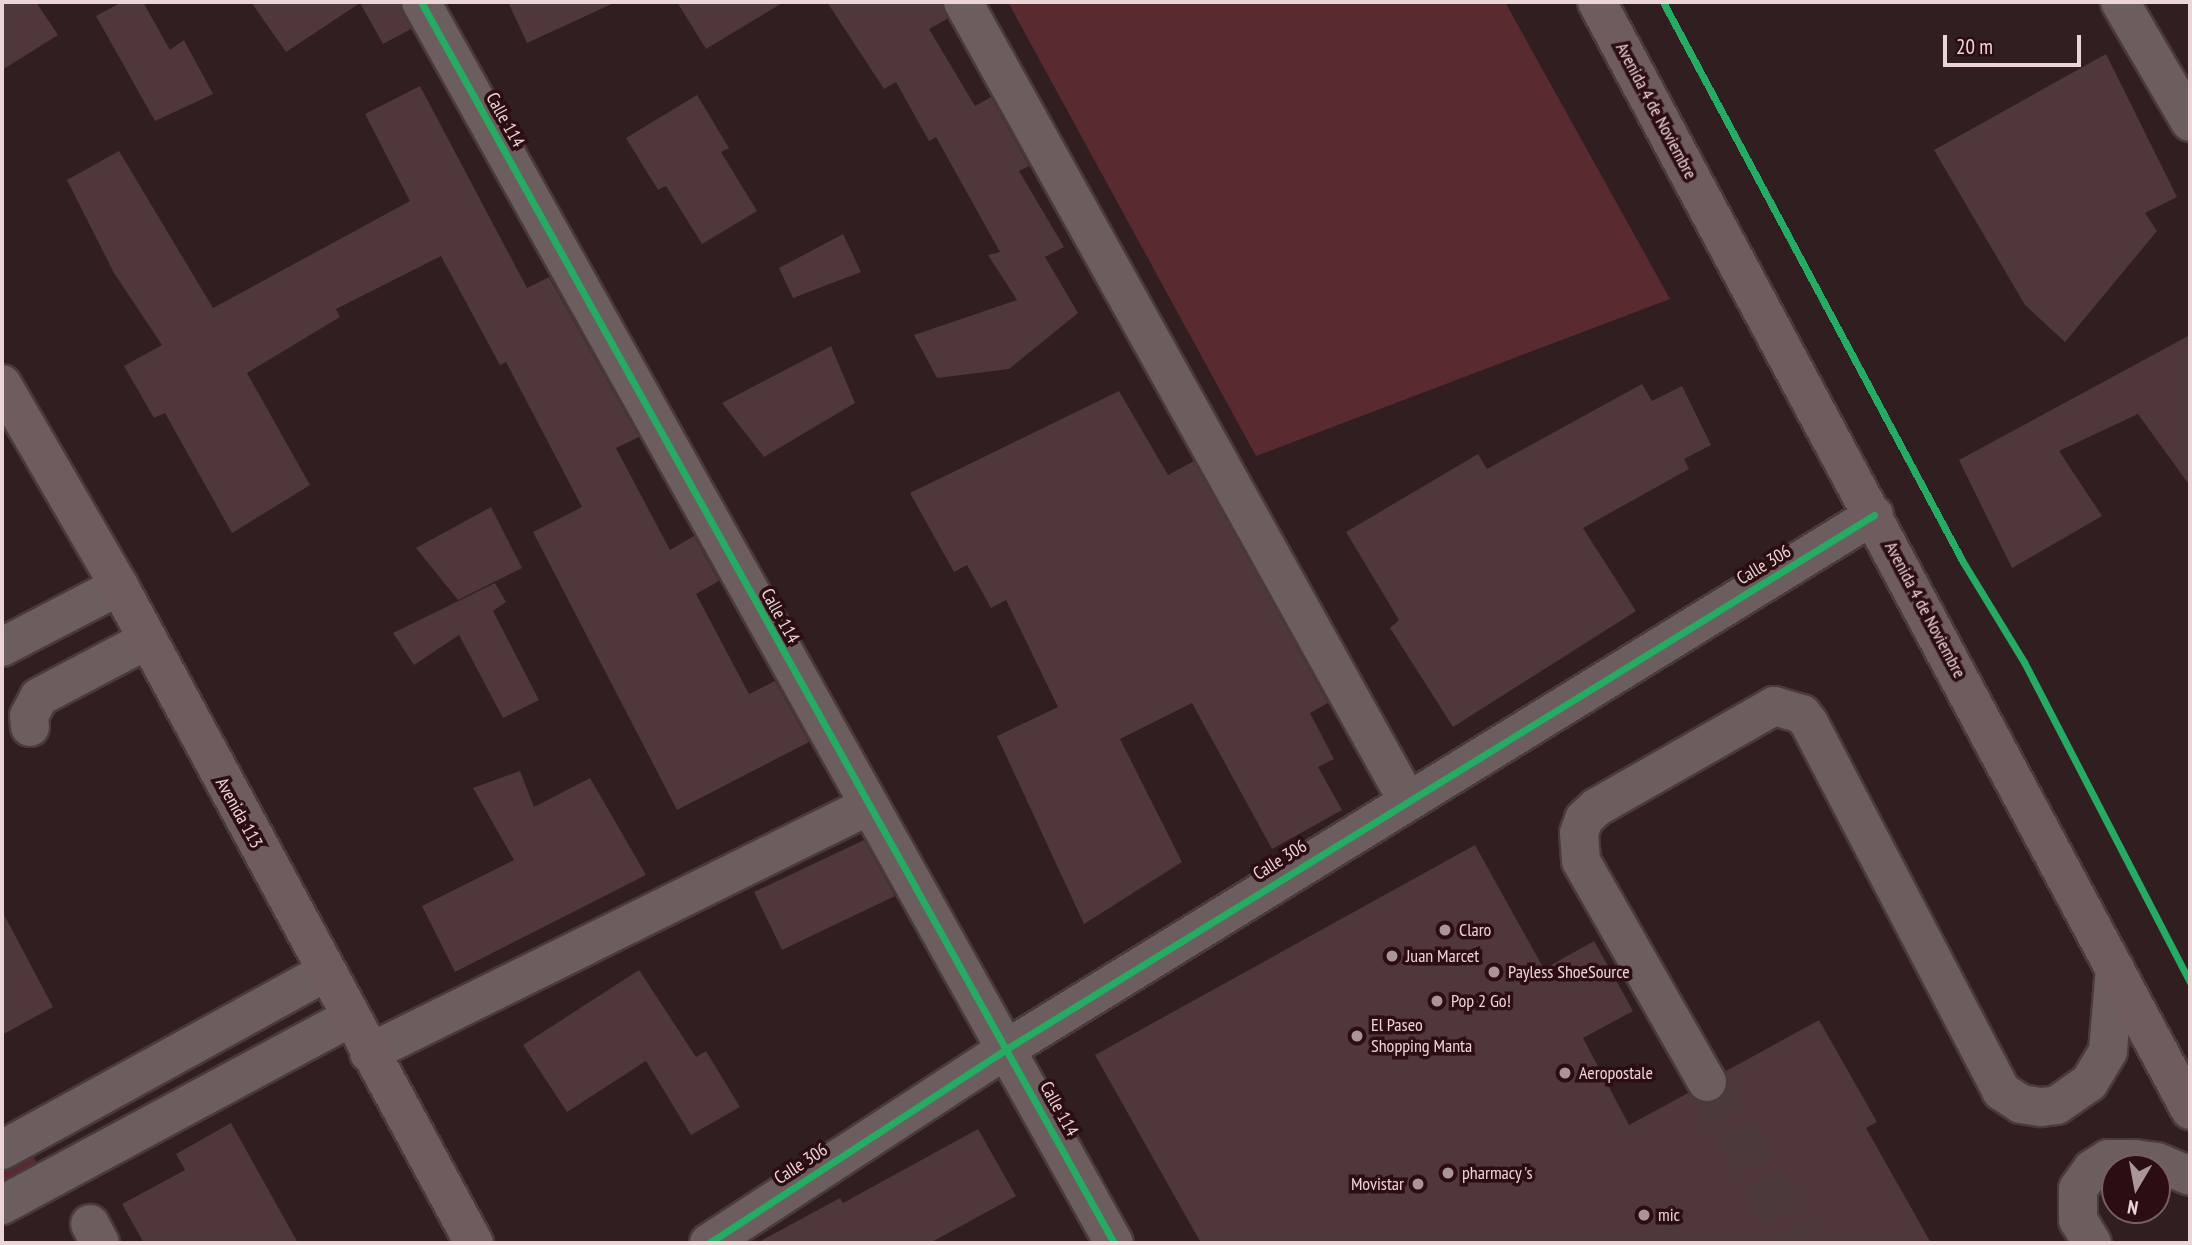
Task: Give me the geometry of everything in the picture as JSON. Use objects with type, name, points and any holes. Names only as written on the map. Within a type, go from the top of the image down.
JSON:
[{"type":"main road","name":"Avenida 4 de Noviembre","points":[[1597,2],[1874,515],[2190,1110]]},
{"type":"main road","name":"Avenida 113","points":[[2,384],[119,586],[145,641],[474,1243]]},
{"type":"street","name":"Calle 114","points":[[421,2],[1114,1243]]},
{"type":"street","points":[[963,2],[1407,800]]},
{"type":"street","points":[[2120,2],[2190,122]]},
{"type":"street","name":"Calle 306","points":[[709,1243],[1007,1048],[1874,515]]},
{"type":"street","points":[[2,647],[119,586]]},
{"type":"street","points":[[30,727],[29,716],[39,697],[145,641]]},
{"type":"street","points":[[1707,1082],[1581,861],[1579,834],[1584,819],[1598,807],[1774,706],[1802,713],[1809,723],[2001,1091],[2021,1104],[2040,1107],[2074,1096],[2089,1083],[2108,1051],[2115,968]]},
{"type":"street","points":[[369,1053],[868,806]]},
{"type":"street","points":[[2,1150],[326,972]]},
{"type":"street","points":[[2,1205],[351,1017]]},
{"type":"street","points":[[35,1132],[59,1175]]},
{"type":"street","points":[[2092,1243],[2078,1220],[2078,1189],[2092,1169],[2108,1159],[2134,1159],[2157,1161],[2190,1176]]},
{"type":"shaded area","points":[[1008,2],[1505,2],[1670,299],[1256,456]]},
{"type":"shaded area","points":[[32,1154],[36,1161],[31,1169],[2,1186],[2,1165]]},
{"type":"building","points":[[2,2],[36,2],[58,35],[2,70]]},
{"type":"building","points":[[122,2],[143,2],[170,50],[184,40],[213,94],[155,121],[96,16]]},
{"type":"building","points":[[251,2],[399,2],[411,29],[383,44],[360,3],[286,52]]},
{"type":"building","points":[[508,2],[616,2],[527,43]]},
{"type":"building","points":[[677,2],[784,2],[706,49]]},
{"type":"building","points":[[827,2],[941,2],[947,19],[929,29],[975,106],[991,97],[1029,166],[1019,171],[1064,247],[1045,257],[1078,313],[1009,369],[937,378],[914,335],[1017,300],[988,255],[1000,252],[936,137],[929,141],[896,82],[884,89]]},
{"type":"building","points":[[2106,54],[2177,197],[2145,213],[2157,231],[2065,342],[2025,305],[1934,150]]},
{"type":"building","points":[[420,86],[527,288],[549,277],[639,437],[616,448],[670,550],[694,536],[719,581],[696,594],[749,694],[775,681],[809,742],[677,810],[533,532],[582,507],[506,362],[500,365],[441,256],[336,309],[340,317],[247,373],[310,485],[232,533],[165,413],[154,418],[124,366],[162,345],[114,273],[67,180],[119,151],[213,308],[410,201],[365,114]]},
{"type":"building","points":[[697,95],[729,148],[721,152],[757,211],[702,244],[666,186],[658,190],[626,138]]},
{"type":"building","points":[[843,234],[861,272],[793,298],[779,268]]},
{"type":"building","points":[[2190,335],[2190,486],[2138,414],[2059,451],[2102,516],[2012,568],[1959,460]]},
{"type":"building","points":[[831,346],[855,403],[764,457],[722,403]]},
{"type":"building","points":[[1642,384],[1652,401],[1682,386],[1711,445],[1684,459],[1689,469],[1583,528],[1636,611],[1453,727],[1390,628],[1399,620],[1346,532],[1478,454],[1487,469]]},
{"type":"building","points":[[1119,391],[1168,475],[1194,461],[1328,703],[1310,713],[1334,759],[1318,767],[1342,810],[1272,849],[1192,703],[1120,739],[1182,862],[1084,924],[997,736],[1058,707],[1006,600],[991,608],[967,565],[954,572],[910,493]]},
{"type":"building","points":[[491,507],[522,568],[458,600],[416,548]]},
{"type":"building","points":[[495,583],[506,602],[493,611],[539,700],[503,718],[459,635],[414,665],[393,633]]},
{"type":"building","points":[[520,771],[534,807],[590,778],[646,875],[455,972],[422,906],[514,860],[473,788]]},
{"type":"building","points":[[864,840],[895,896],[782,950],[754,892]]},
{"type":"building","name":"El Paseo Shopping Manta","points":[[1475,845],[1544,969],[1594,941],[1633,1011],[1583,1038],[1629,1125],[1688,1093],[1697,1101],[1717,1101],[1726,1092],[1726,1071],[1819,1020],[1877,1122],[1866,1128],[1931,1243],[1201,1243],[1095,1055]]},
{"type":"building","points":[[2,911],[53,1007],[2,1035]]},
{"type":"building","points":[[639,970],[696,1057],[706,1051],[740,1107],[691,1135],[646,1061],[567,1112],[523,1045]]},
{"type":"building","points":[[231,1123],[298,1243],[144,1243],[122,1204],[185,1170],[176,1154]]},
{"type":"building","points":[[978,1129],[1016,1196],[930,1243],[757,1243],[840,1198],[843,1203]]},
{"type":"tunnel","points":[[1707,1082],[1799,1243]]},
{"type":"cycle path","points":[[421,2],[1114,1243]]},
{"type":"cycle path","points":[[1663,2],[1963,562],[2024,662],[2190,982]]},
{"type":"cycle path","points":[[709,1243],[1008,1048],[1874,515]]},
{"type":"place","name":"Claro","points":[[1445,930]]},
{"type":"place","name":"Juan Marcet","points":[[1392,956]]},
{"type":"place","name":"Payless ShoeSource","points":[[1494,972]]},
{"type":"place","name":"Pop 2 Go!","points":[[1437,1001]]},
{"type":"place","name":"El Paseo Shopping Manta","points":[[1357,1036]]},
{"type":"place","name":"Aeropostale","points":[[1565,1073]]},
{"type":"place","name":"pharmacy 's","points":[[1448,1173]]},
{"type":"place","name":"Movistar","points":[[1418,1184]]},
{"type":"place","name":"mic","points":[[1644,1215]]}]
